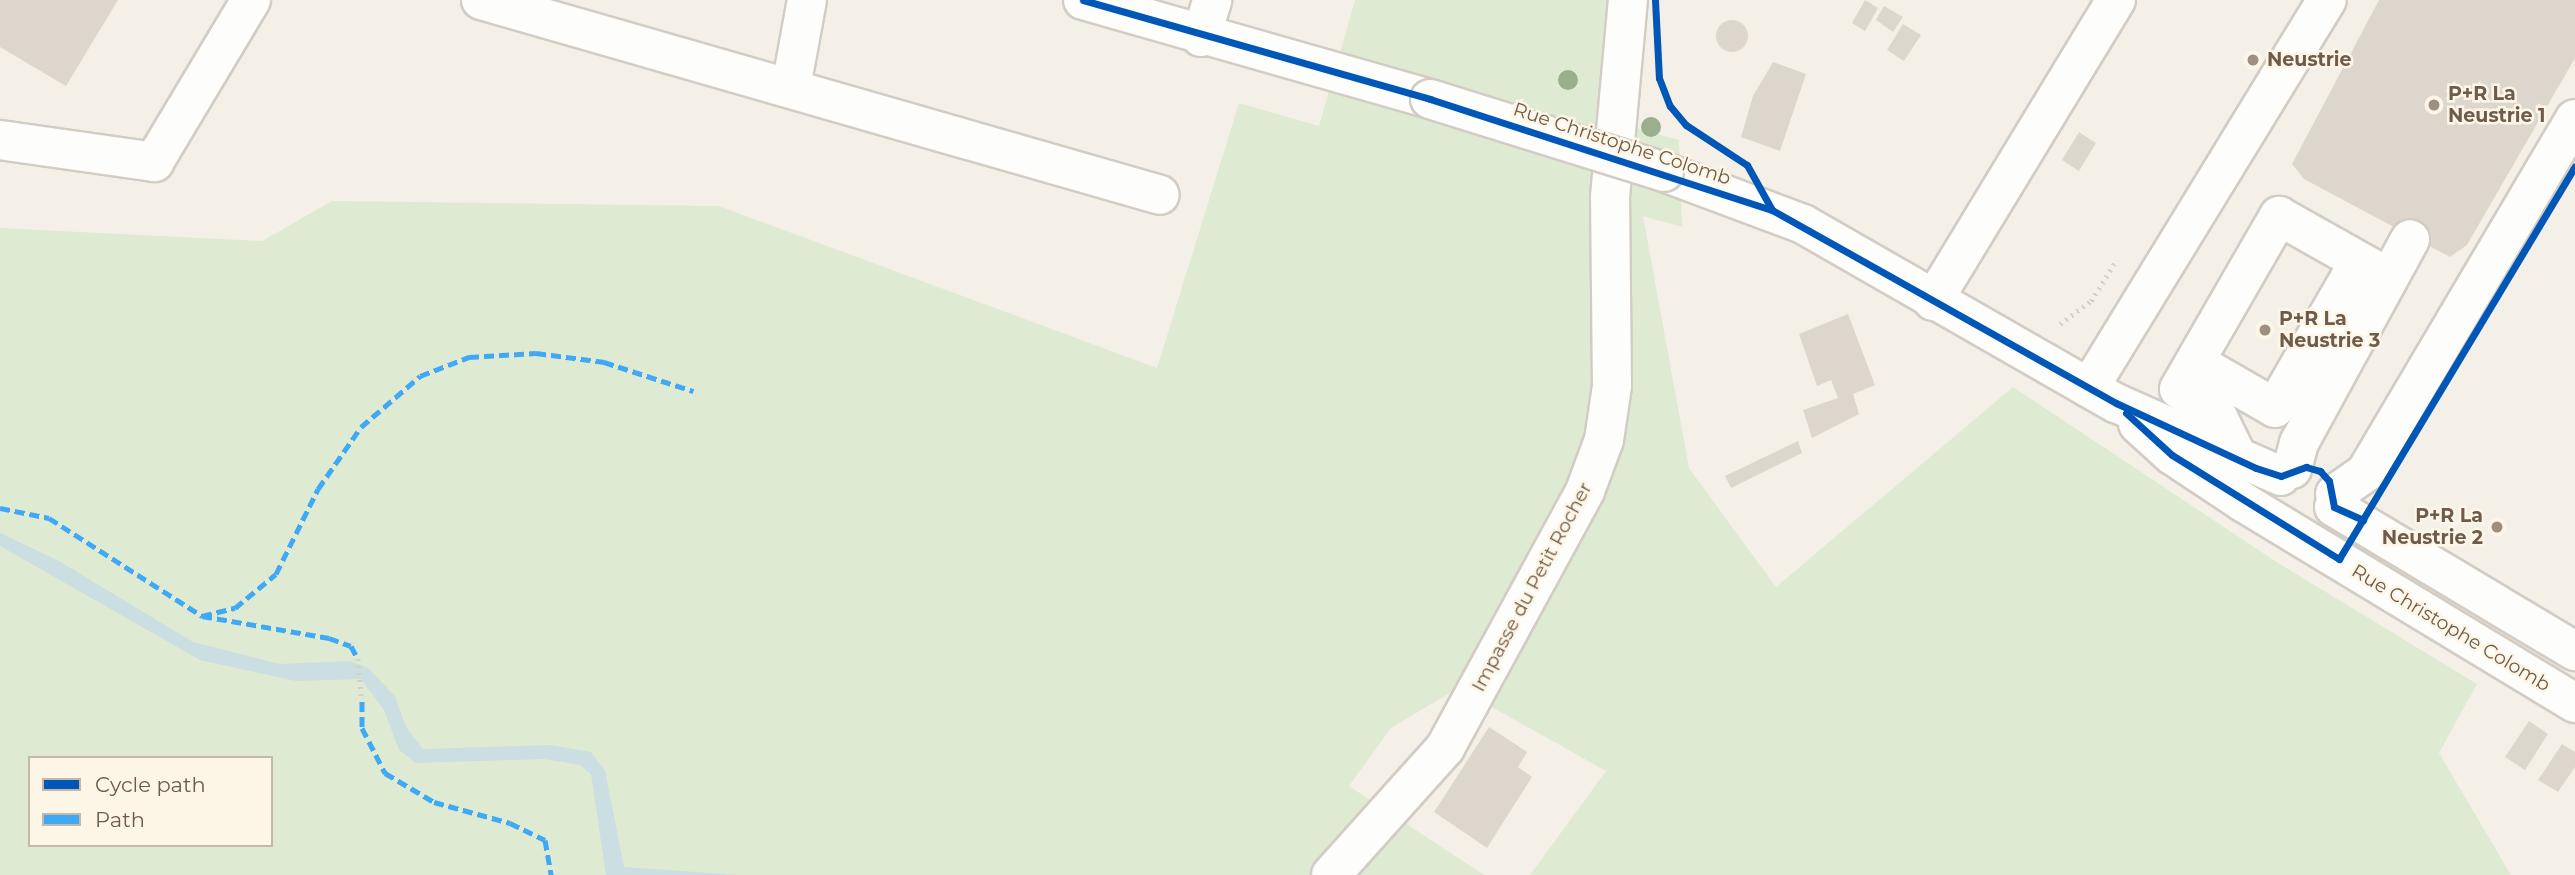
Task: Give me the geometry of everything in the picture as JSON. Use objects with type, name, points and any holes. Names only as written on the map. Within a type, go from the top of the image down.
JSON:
[{"type":"street","points":[[0,140],[154,162],[251,0]]},
{"type":"street","points":[[481,0],[1160,195]]},
{"type":"street","points":[[791,87],[807,0]]},
{"type":"street","name":"Rue Christophe Colomb","points":[[1083,0],[1201,37],[1430,99],[1664,172],[1803,224],[1933,301],[2103,396],[2236,454],[2287,472]]},
{"type":"street","points":[[1201,37],[1212,0]]},
{"type":"street","name":"Impasse du Petit Rocher","points":[[1331,875],[1445,748],[1586,491],[1604,440],[1612,386],[1610,197],[1628,0]]},
{"type":"street","points":[[1933,301],[2116,0]]},
{"type":"street","points":[[2103,396],[2327,0]]},
{"type":"street","points":[[2374,270],[2287,472],[2273,490],[2286,527],[2319,525],[2334,500],[2366,472],[2575,119]]},
{"type":"street","points":[[2236,454],[2215,411],[2179,390],[2279,216],[2374,270]]},
{"type":"street","points":[[2195,362],[2276,408],[2374,270],[2410,239]]},
{"type":"street","name":"Rue Christophe Colomb","points":[[2103,396],[2172,455],[2575,703]]},
{"type":"street","points":[[2287,472],[2320,471],[2334,500],[2575,651]]},
{"type":"path","points":[[2054,326],[2076,317],[2120,255]]},
{"type":"path","points":[[358,659],[362,701]]},
{"type":"green space","points":[[1355,0],[1610,0],[1597,117],[1679,140],[1682,227],[1643,216],[1689,468],[1776,587],[2013,387],[2275,561],[2477,684],[2439,753],[2511,875],[1530,875],[1606,771],[1458,688],[1391,728],[1349,786],[1484,875],[0,875],[0,228],[262,241],[332,201],[719,206],[1157,368],[1239,103],[1319,126]]},
{"type":"shaded area","points":[[0,533],[59,561],[193,642],[279,664],[350,661],[368,668],[395,696],[406,727],[423,749],[550,745],[591,752],[605,771],[624,867],[738,875],[606,875],[591,774],[580,765],[544,759],[416,763],[399,750],[384,710],[361,679],[296,681],[200,660],[0,546]]},
{"type":"building","points":[[0,0],[118,0],[66,86],[0,47]]},
{"type":"building","points":[[1865,0],[1878,8],[1865,31],[1852,23]]},
{"type":"building","name":"P+R La Neustrie 1","points":[[2379,0],[2575,0],[2575,58],[2467,245],[2450,257],[2304,179],[2292,164]]},
{"type":"building","points":[[1884,6],[1903,17],[1893,32],[1876,20]]},
{"type":"building","points":[[1732,20],[1743,25],[1748,36],[1743,47],[1732,52],[1721,47],[1716,36],[1721,25]]},
{"type":"building","points":[[1903,24],[1921,35],[1904,61],[1887,50]]},
{"type":"building","points":[[1773,62],[1806,74],[1780,151],[1741,137],[1753,96]]},
{"type":"building","points":[[2079,132],[2096,143],[2079,171],[2062,160]]},
{"type":"building","points":[[1848,314],[1875,385],[1853,394],[1859,414],[1812,438],[1803,410],[1838,398],[1831,380],[1817,386],[1799,334]]},
{"type":"building","points":[[1798,441],[1802,453],[1731,488],[1725,476]]},
{"type":"building","points":[[2529,721],[2548,734],[2525,770],[2505,757]]},
{"type":"building","points":[[1489,727],[1527,752],[1518,767],[1532,777],[1487,848],[1434,812]]},
{"type":"building","points":[[2562,744],[2575,752],[2575,767],[2558,792],[2538,780]]},
{"type":"marked path","points":[[202,616],[235,608],[276,574],[318,489],[361,427],[420,376],[469,357],[536,353],[604,362],[693,391]]},
{"type":"marked path","points":[[0,508],[49,518],[202,616],[329,638],[351,646],[358,659]]},
{"type":"marked path","points":[[362,701],[362,728],[385,773],[434,802],[510,823],[545,840],[551,875]]},
{"type":"cycle path","points":[[1083,0],[1430,99],[1772,210],[2116,403],[2256,468],[2281,476],[2306,467],[2320,471],[2329,481],[2334,507],[2363,520]]},
{"type":"cycle path","points":[[1655,0],[1659,78],[1670,106],[1686,125],[1747,165],[1772,210]]},
{"type":"cycle path","points":[[2126,413],[2172,455],[2339,559],[2575,166]]},
{"type":"place","name":"Neustrie","points":[[2253,60]]},
{"type":"place","name":"P+R La Neustrie 1","points":[[2434,105]]},
{"type":"place","name":"P+R La Neustrie 3","points":[[2265,330]]},
{"type":"place","name":"P+R La Neustrie 2","points":[[2497,527]]}]
